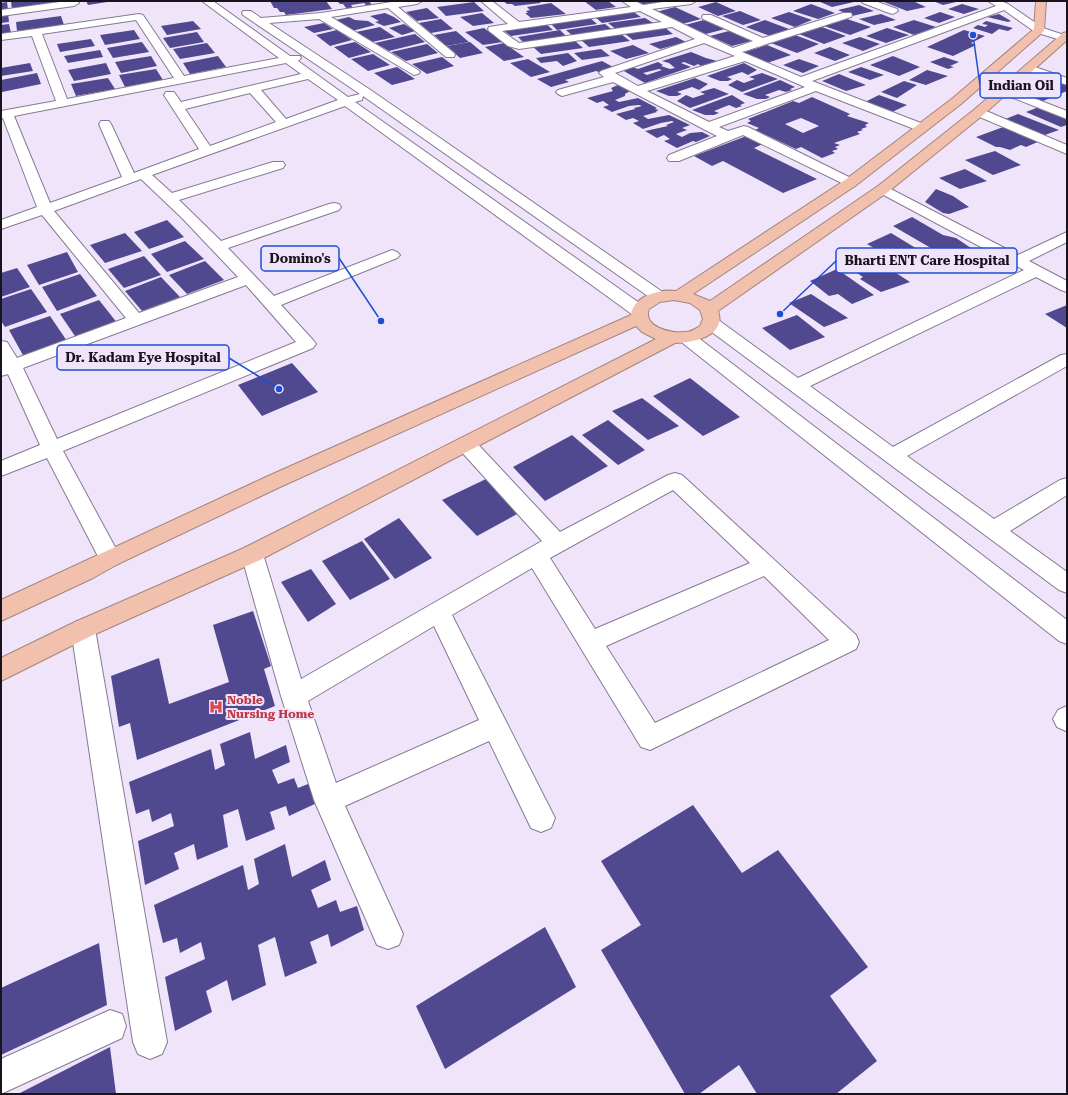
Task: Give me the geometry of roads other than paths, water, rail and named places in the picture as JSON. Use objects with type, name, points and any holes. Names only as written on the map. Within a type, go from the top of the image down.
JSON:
[{"type":"highway","points":[[680,295],[850,183],[957,102],[1039,30],[1042,1]]},
{"type":"highway","points":[[1,670],[83,629],[252,554],[679,337],[697,334],[706,330],[710,316],[884,188],[1005,91],[1029,68],[1066,37]]},
{"type":"highway","points":[[679,337],[651,330],[644,324],[639,314],[642,305],[648,300],[658,296],[680,295],[692,298],[702,303],[710,316]]},
{"type":"highway","points":[[1,611],[273,482],[639,314]]},
{"type":"street","points":[[207,1],[639,314]]},
{"type":"street","points":[[335,1],[343,12]]},
{"type":"street","points":[[259,21],[321,16],[417,1]]},
{"type":"street","points":[[486,1],[517,26]]},
{"type":"street","points":[[627,1],[704,39],[745,57],[801,81],[922,128]]},
{"type":"street","points":[[673,24],[519,46],[512,44],[493,29],[640,7],[692,1]]},
{"type":"street","points":[[866,1],[892,11]]},
{"type":"street","points":[[993,1],[1005,6],[1039,30],[1066,37]]},
{"type":"street","points":[[236,5],[368,94],[658,296]]},
{"type":"street","points":[[390,5],[450,55]]},
{"type":"street","points":[[126,6],[132,17]]},
{"type":"street","points":[[801,81],[1005,6]]},
{"type":"street","points":[[1,13],[73,12],[139,17],[182,81]]},
{"type":"street","points":[[1,37],[36,32],[73,12]]},
{"type":"street","points":[[733,51],[847,15]]},
{"type":"street","points":[[321,16],[414,72]]},
{"type":"street","points":[[706,17],[763,42]]},
{"type":"street","points":[[36,32],[63,103]]},
{"type":"street","points":[[704,39],[605,73],[728,136]]},
{"type":"street","points":[[137,320],[45,209],[4,115],[311,55]]},
{"type":"street","points":[[637,90],[745,57]]},
{"type":"street","points":[[1029,68],[1067,82]]},
{"type":"street","points":[[177,107],[254,90],[310,75]]},
{"type":"street","points":[[562,92],[614,78]]},
{"type":"street","points":[[163,85],[207,151]]},
{"type":"street","points":[[708,126],[816,87]]},
{"type":"street","points":[[254,90],[284,124]]},
{"type":"street","points":[[1005,91],[1067,114]]},
{"type":"street","points":[[1,225],[368,94]]},
{"type":"street","points":[[979,112],[1067,150]]},
{"type":"street","points":[[1,469],[307,344],[271,303],[170,198],[137,177],[105,124]]},
{"type":"street","points":[[674,158],[744,130],[850,183]]},
{"type":"street","points":[[170,198],[278,165]]},
{"type":"street","points":[[884,188],[1067,287]]},
{"type":"street","points":[[217,247],[334,207]]},
{"type":"street","points":[[1019,260],[1067,236]]},
{"type":"street","points":[[271,303],[392,255]]},
{"type":"street","points":[[796,386],[1037,270]]},
{"type":"street","points":[[7,368],[248,279]]},
{"type":"street","points":[[710,316],[796,386],[1067,584]]},
{"type":"street","points":[[679,337],[1064,628]]},
{"type":"street","points":[[1,346],[7,368],[110,558]]},
{"type":"street","points":[[892,456],[1067,359]]},
{"type":"street","points":[[466,444],[557,543]]},
{"type":"street","points":[[294,696],[439,612],[536,555],[557,543],[675,480],[767,564],[847,642],[650,738],[536,555]]},
{"type":"street","points":[[994,530],[1067,485]]},
{"type":"street","points":[[252,554],[294,696],[328,800],[388,934]]},
{"type":"street","points":[[589,642],[767,564]]},
{"type":"street","points":[[439,612],[540,818]]},
{"type":"street","points":[[83,629],[150,1042]]},
{"type":"street","points":[[328,800],[495,726]]},
{"type":"street","points":[[1,1076],[110,1026]]},
{"type":"place","name":"Indian Oil","points":[[973,35]]},
{"type":"place","name":"Bharti ENT Care Hospital","points":[[780,314]]},
{"type":"place","name":"Domino's","points":[[381,321]]},
{"type":"place","name":"Dr. Kadam Eye Hospital","points":[[279,389]]},
{"type":"place","name":"Noble Nursing Home","points":[[216,707]]}]
